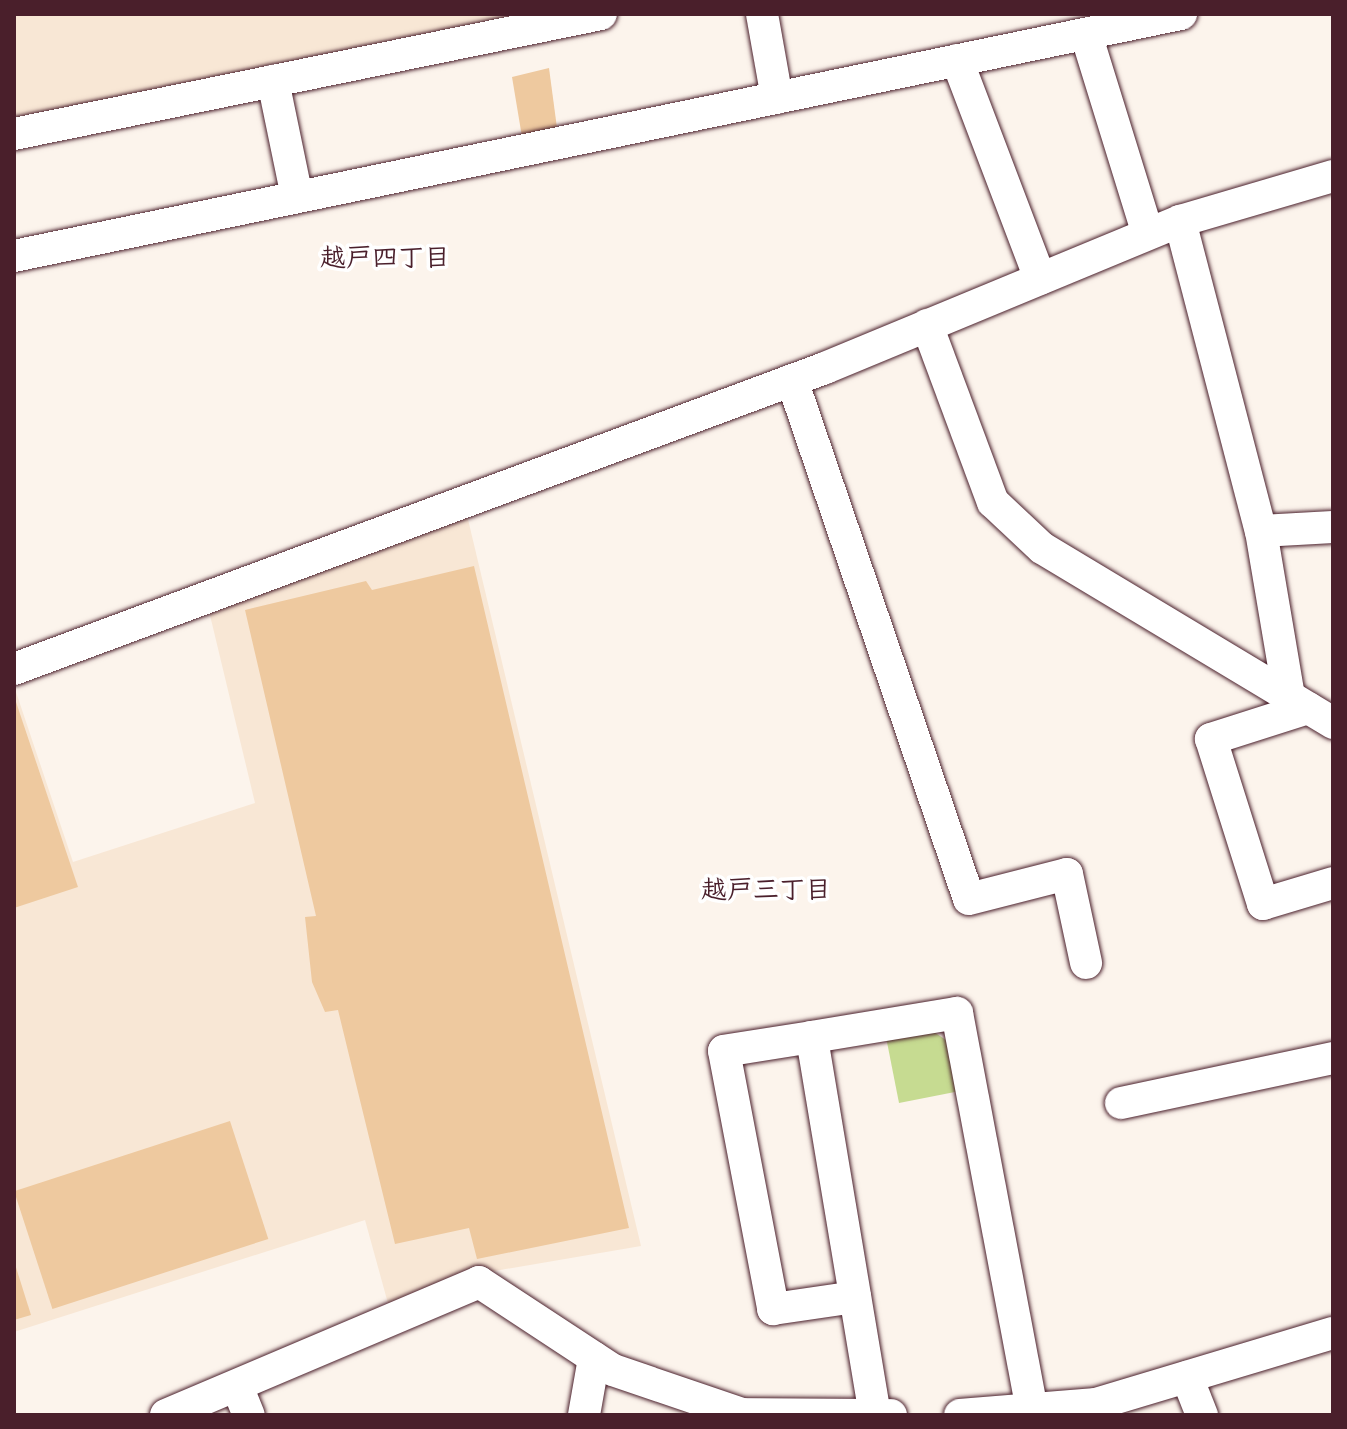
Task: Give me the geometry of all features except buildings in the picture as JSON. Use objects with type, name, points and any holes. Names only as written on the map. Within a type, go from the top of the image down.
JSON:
[{"type":"street","points":[[14,134],[601,14]]},
{"type":"street","points":[[762,14],[777,98]]},
{"type":"street","points":[[14,256],[1181,14]]},
{"type":"street","points":[[1086,34],[1148,234]]},
{"type":"street","points":[[957,60],[1040,279]]},
{"type":"street","points":[[273,81],[297,197]]},
{"type":"street","points":[[15,667],[792,380],[1180,221],[1333,176]]},
{"type":"street","points":[[1180,221],[1310,710]]},
{"type":"street","points":[[927,325],[993,502],[1042,548],[1310,710]]},
{"type":"street","points":[[792,380],[969,899],[1067,874],[1086,963]]},
{"type":"street","points":[[1261,531],[1333,527]]},
{"type":"street","points":[[1310,710],[1211,739],[1263,904],[1333,883]]},
{"type":"street","points":[[855,1297],[773,1309],[724,1051],[957,1013],[1032,1409]]},
{"type":"street","points":[[812,1037],[875,1415]]},
{"type":"street","points":[[1121,1103],[1333,1058]]},
{"type":"street","points":[[166,1415],[243,1400],[479,1282],[594,1358],[714,1410],[742,1414],[891,1415]]},
{"type":"street","points":[[960,1415],[1096,1404],[1333,1333]]},
{"type":"street","points":[[584,1415],[594,1358]]},
{"type":"street","points":[[1187,1377],[1202,1415]]},
{"type":"shaded area","points":[[14,14],[537,14],[14,120]]},
{"type":"shaded area","points":[[466,511],[641,1246],[471,1275],[389,1307],[365,1220],[14,1332],[14,686],[73,862],[255,803],[209,611]]},
{"type":"green space","points":[[931,1030],[952,1044],[960,1091],[899,1103],[886,1037]]},
{"type":"district","name":"越戸四丁目","points":[[385,259]]},
{"type":"district","name":"越戸三丁目","points":[[766,891]]}]
